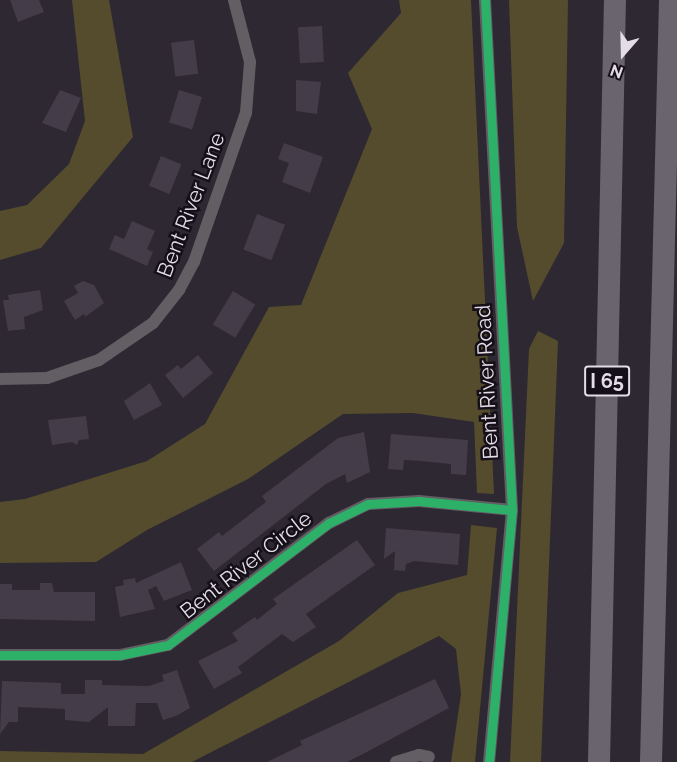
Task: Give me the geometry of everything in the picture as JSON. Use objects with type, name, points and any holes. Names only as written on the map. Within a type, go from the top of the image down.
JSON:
[{"type":"highway","name":"I 65","points":[[599,762],[615,0]]},
{"type":"highway","name":"I 65","points":[[651,762],[670,0]]},
{"type":"street","name":"Bent River Lane","points":[[0,379],[47,378],[99,360],[153,323],[179,290],[201,244],[248,104],[250,62],[234,0]]},
{"type":"street","name":"Bent River Road","points":[[484,0],[512,510],[489,762]]},
{"type":"street","name":"Bent River Circle","points":[[0,655],[120,655],[168,645],[329,523],[368,504],[419,501],[512,510]]},
{"type":"street","points":[[396,762],[419,755],[429,757]]},
{"type":"shaded area","points":[[72,0],[109,0],[133,137],[41,248],[0,260],[0,211],[27,205],[69,164],[85,121]]},
{"type":"shaded area","points":[[399,0],[471,0],[494,494],[477,493],[474,422],[413,413],[343,414],[248,479],[147,530],[96,562],[0,563],[0,502],[25,499],[147,461],[205,424],[269,307],[301,305],[372,129],[348,73],[401,13]]},
{"type":"shaded area","points":[[509,0],[568,0],[564,243],[533,301],[517,227]]},
{"type":"shaded area","points":[[538,331],[558,341],[541,762],[510,762],[529,349]]},
{"type":"shaded area","points":[[471,525],[497,528],[475,762],[451,762],[461,694],[456,649],[439,636],[192,762],[0,762],[0,751],[143,754],[339,641],[398,593],[467,575]]},
{"type":"building","points":[[10,0],[39,0],[44,12],[18,22]]},
{"type":"building","points":[[322,26],[324,62],[300,63],[298,27]]},
{"type":"building","points":[[194,40],[198,74],[175,77],[171,43]]},
{"type":"building","points":[[296,80],[321,82],[317,114],[296,111]]},
{"type":"building","points":[[60,90],[81,98],[66,132],[42,123]]},
{"type":"building","points":[[179,90],[202,97],[192,130],[169,123]]},
{"type":"building","points":[[284,143],[323,157],[310,193],[282,182],[289,163],[278,159]]},
{"type":"building","points":[[161,156],[181,164],[169,194],[149,186]]},
{"type":"building","points":[[257,214],[285,225],[271,260],[243,249]]},
{"type":"building","points":[[132,221],[155,231],[147,249],[153,252],[147,266],[109,249],[115,235],[124,239]]},
{"type":"building","points":[[83,281],[94,285],[104,303],[85,317],[84,314],[75,320],[64,301],[78,293],[74,286]]},
{"type":"building","points":[[40,290],[43,310],[24,317],[25,329],[8,331],[3,300],[9,300],[8,295]]},
{"type":"building","points":[[233,291],[255,304],[235,338],[213,324]]},
{"type":"building","points":[[198,355],[213,373],[183,398],[165,375],[178,365],[181,369]]},
{"type":"building","points":[[150,383],[162,405],[134,420],[124,401]]},
{"type":"building","points":[[86,416],[89,439],[79,440],[77,445],[72,442],[52,445],[48,420]]},
{"type":"building","points":[[364,432],[370,472],[347,483],[345,474],[326,484],[214,571],[197,549],[219,532],[222,536],[266,502],[262,496],[338,438]]},
{"type":"building","points":[[391,434],[468,440],[466,475],[451,474],[451,464],[421,461],[404,460],[403,470],[388,469]]},
{"type":"building","points":[[386,528],[460,534],[458,565],[414,561],[406,564],[405,571],[394,570],[395,551],[384,559]]},
{"type":"building","points":[[357,540],[375,565],[306,614],[316,627],[293,642],[282,634],[238,667],[242,673],[214,689],[198,661],[238,641],[232,633],[255,617],[257,620],[277,604],[273,599]]},
{"type":"building","points":[[181,562],[192,590],[164,601],[156,586],[148,590],[155,609],[120,617],[115,587],[124,585],[123,580],[135,578],[136,583]]},
{"type":"building","points":[[40,583],[52,583],[54,592],[95,592],[95,621],[0,619],[0,584],[12,584],[12,590],[40,590]]},
{"type":"building","points":[[177,670],[190,708],[176,716],[163,720],[157,703],[136,703],[135,726],[108,726],[108,707],[89,722],[65,720],[65,709],[18,707],[18,722],[9,722],[0,734],[2,681],[61,683],[61,694],[85,694],[85,680],[102,680],[102,685],[149,686],[164,681],[162,675]]},
{"type":"building","points":[[435,679],[449,708],[347,762],[267,762],[302,745],[300,741]]},
{"type":"cycle path","points":[[485,0],[512,510],[489,762]]},
{"type":"cycle path","points":[[0,655],[120,655],[168,645],[329,523],[368,504],[419,501],[512,510]]}]
